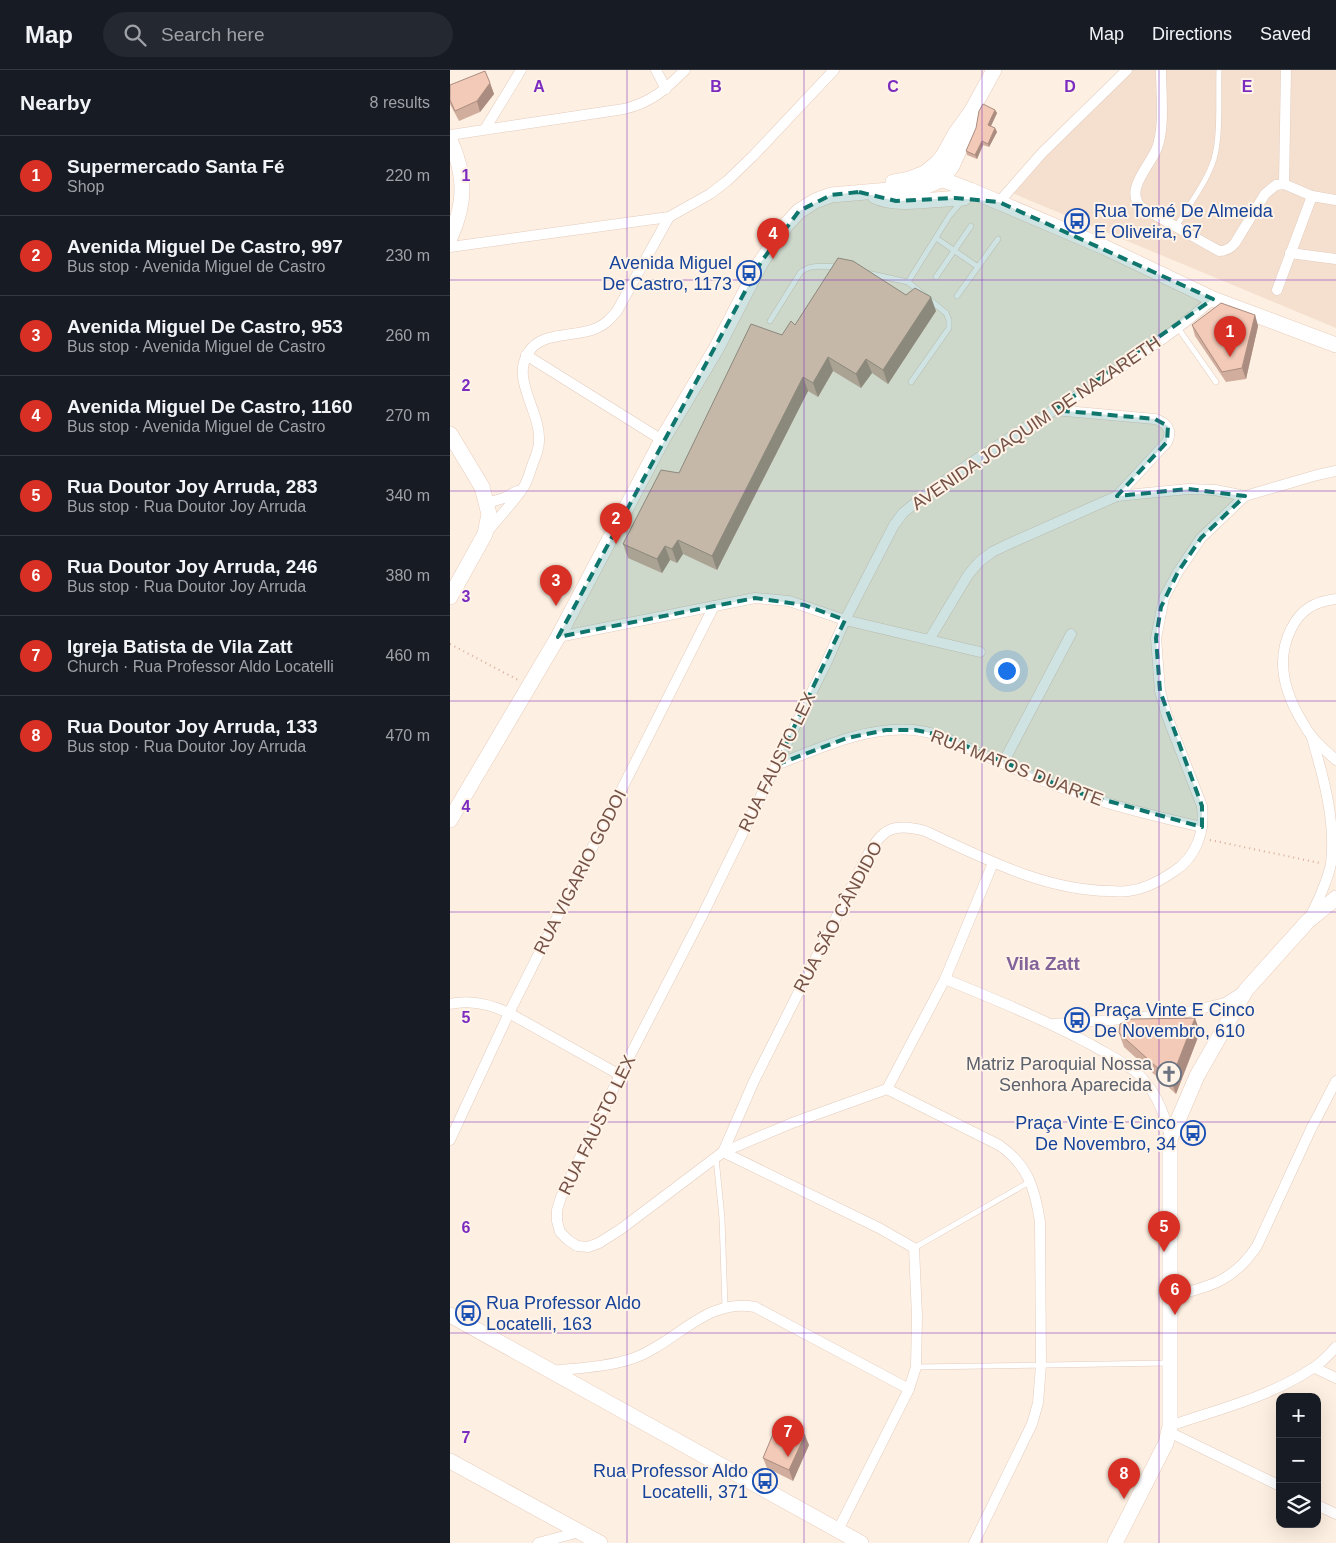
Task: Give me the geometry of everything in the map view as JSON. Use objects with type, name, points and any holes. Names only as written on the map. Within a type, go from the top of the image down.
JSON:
[{"type":"street","points":[[484,129],[521,70]]},
{"type":"street","points":[[656,70],[666,90]]},
{"type":"street","points":[[450,135],[624,109],[639,105],[666,90],[685,70]]},
{"type":"street","points":[[450,247],[669,217],[710,194],[727,181],[834,70]]},
{"type":"street","points":[[924,180],[943,156],[955,134],[971,112],[994,70]]},
{"type":"street","points":[[450,820],[558,637],[662,440],[716,349],[761,262],[786,225],[799,211],[815,201],[831,195],[863,192],[924,180],[964,198],[978,202],[1000,202],[1042,153],[1126,70]]},
{"type":"street","points":[[1161,70],[1160,134],[1156,148],[1137,185],[1134,195],[1136,202],[1141,207],[1225,251],[1235,243],[1270,188],[1284,184],[1312,196],[1336,200]]},
{"type":"street","points":[[1284,184],[1286,70]]},
{"type":"street","points":[[940,180],[952,166],[969,128],[971,112]]},
{"type":"street","points":[[450,140],[458,157],[462,181],[462,201],[457,223],[450,238]]},
{"type":"street","points":[[863,192],[882,184],[909,179],[940,180],[1000,202],[1104,247],[1213,299],[1336,345]]},
{"type":"street","points":[[863,192],[881,199],[896,201],[964,198]]},
{"type":"street","points":[[1277,290],[1312,196]]},
{"type":"street","points":[[450,598],[486,534],[524,487],[540,442],[539,429],[523,378],[522,366],[526,355],[532,346],[540,341],[582,334],[608,322],[617,311],[669,217]]},
{"type":"street","points":[[1290,253],[1336,259]]},
{"type":"street","name":"AVENIDA JOAQUIM DE NAZARETH","points":[[845,620],[894,526],[903,513],[984,454],[1177,328],[1213,299]]},
{"type":"street","points":[[526,355],[662,440]]},
{"type":"street","points":[[1054,410],[1155,419],[1168,426],[1170,437],[1167,442],[1117,496]]},
{"type":"street","points":[[450,434],[482,487],[489,514],[486,534]]},
{"type":"street","points":[[1201,832],[1202,806],[1167,716],[1160,691],[1156,638],[1164,598],[1178,572],[1201,538],[1245,496],[1317,474],[1336,471]]},
{"type":"street","points":[[487,503],[504,498],[524,487]]},
{"type":"street","points":[[929,640],[954,596],[979,562],[992,552],[1013,542],[1117,496],[1188,489],[1215,490],[1245,496]]},
{"type":"street","points":[[558,637],[755,598],[772,598],[797,603],[845,620],[980,652]]},
{"type":"street","points":[[1336,599],[1317,602],[1304,612],[1292,626],[1282,660],[1288,694],[1296,712],[1312,737],[1336,760]]},
{"type":"street","name":"RUA VIGARIO GODOI","points":[[450,1140],[509,1013],[714,606]]},
{"type":"street","name":"RUA FAUSTO LEX","points":[[845,620],[828,659],[699,922],[620,1075],[561,1197],[557,1210],[560,1232],[577,1246],[588,1247],[611,1236],[720,1154],[792,1123],[887,1089]]},
{"type":"street","points":[[1003,763],[1071,634]]},
{"type":"street","name":"RUA MATOS DUARTE","points":[[776,765],[847,738],[886,730],[915,730],[940,736],[1072,792],[1201,832]]},
{"type":"street","points":[[1308,921],[1320,897],[1330,865],[1333,844],[1332,817],[1312,737]]},
{"type":"street","name":"RUA SÃO CÂNDIDO","points":[[720,1154],[758,1072],[866,858],[879,836],[893,829],[914,828],[994,863],[1054,884],[1093,891],[1128,891],[1148,886],[1179,869],[1190,858],[1201,832]]},
{"type":"street","points":[[974,1543],[1032,1424],[1038,1403],[1042,1365],[1040,1222],[1037,1202],[1030,1181],[1018,1160],[999,1145],[887,1089],[945,979],[994,863]]},
{"type":"street","points":[[1170,1139],[1197,1076],[1246,990],[1308,921],[1336,898]]},
{"type":"street","points":[[945,979],[1053,1024],[1122,1062],[1136,1072],[1149,1087],[1166,1121],[1170,1139],[1169,1429],[1166,1443],[1118,1542]]},
{"type":"street","points":[[1053,1024],[1187,1012],[1225,1003],[1246,990]]},
{"type":"street","points":[[450,1004],[475,1002],[493,1006],[620,1075]]},
{"type":"street","points":[[1170,1297],[1212,1286],[1231,1275],[1247,1260],[1257,1246],[1336,1080]]},
{"type":"street","points":[[720,1154],[879,1228],[914,1248],[917,1316],[916,1367],[909,1389],[838,1530]]},
{"type":"street","points":[[550,1371],[610,1364],[634,1358],[654,1349],[711,1313],[736,1305],[755,1307],[909,1389]]},
{"type":"street","points":[[450,1315],[861,1543]]},
{"type":"street","points":[[1169,1429],[1274,1390],[1315,1368],[1336,1347]]},
{"type":"street","points":[[1315,1368],[1336,1378]]},
{"type":"street","points":[[1169,1429],[1276,1484]]},
{"type":"street","points":[[450,1461],[600,1543]]},
{"type":"street","points":[[1321,1507],[1336,1514]]},
{"type":"street","points":[[538,1543],[580,1532]]},
{"type":"lane","points":[[1176,227],[1213,161],[1217,146],[1219,70]]},
{"type":"lane","points":[[908,282],[950,215],[964,198]]},
{"type":"lane","points":[[936,277],[971,226]]},
{"type":"lane","points":[[936,238],[978,267]]},
{"type":"lane","points":[[957,296],[998,239]]},
{"type":"lane","points":[[770,321],[805,268],[845,268]]},
{"type":"lane","points":[[858,271],[908,282],[946,313],[950,320],[949,328],[911,382]]},
{"type":"lane","points":[[1177,328],[1216,382]]},
{"type":"lane","points":[[720,1154],[725,1307]]},
{"type":"lane","points":[[914,1248],[1030,1181]]},
{"type":"lane","points":[[916,1367],[1169,1363]]},
{"type":"path","points":[[450,644],[529,686]]},
{"type":"path","points":[[1201,832],[1330,865]]},
{"type":"highlighted area","points":[[859,192],[896,201],[955,198],[999,202],[1213,299],[1054,410],[1155,419],[1168,426],[1167,442],[1117,496],[1188,489],[1245,496],[1201,538],[1178,572],[1161,607],[1156,638],[1160,691],[1202,806],[1202,827],[1072,791],[940,735],[915,730],[886,730],[847,738],[776,765],[845,620],[804,605],[755,598],[558,637],[761,262],[799,211],[831,195]]},
{"type":"shaded area","points":[[1132,70],[1336,70],[1336,328],[1012,193],[1077,123]]},
{"type":"building","points":[[485,71],[490,83],[477,101],[455,111],[450,100],[450,85]]},
{"type":"building","points":[[983,104],[995,110],[988,125],[995,128],[988,144],[982,141],[975,155],[966,151],[976,128],[979,111]]},
{"type":"building","points":[[838,258],[853,261],[906,295],[915,288],[931,297],[883,370],[866,359],[856,374],[828,357],[813,383],[803,377],[712,556],[678,540],[672,549],[665,546],[657,559],[623,544],[661,470],[679,473],[751,324],[782,335],[791,321],[795,325]]},
{"type":"building","points":[[1221,303],[1255,315],[1242,368],[1222,372],[1192,325]]},
{"type":"building","name":"Matriz Paroquial Nossa Senhora Aparecida","points":[[1195,1018],[1171,1080],[1119,1033],[1120,1024],[1131,1019]]},
{"type":"building","points":[[778,1422],[805,1435],[789,1470],[763,1458]]},
{"type":"place","name":"Rua Tomé De Almeida E Oliveira, 67","points":[[1077,221]]},
{"type":"place","name":"Avenida Miguel De Castro, 1160","points":[[773,259]]},
{"type":"place","name":"Avenida Miguel De Castro, 1173","points":[[749,273]]},
{"type":"place","name":"Supermercado Santa Fé","points":[[1230,357]]},
{"type":"place","name":"Avenida Miguel De Castro, 997","points":[[616,544]]},
{"type":"place","name":"Avenida Miguel De Castro, 953","points":[[556,606]]},
{"type":"place","name":"Praça Vinte E Cinco De Novembro, 610","points":[[1077,1020]]},
{"type":"place","name":"Matriz Paroquial Nossa Senhora Aparecida","points":[[1169,1074]]},
{"type":"place","name":"Praça Vinte E Cinco De Novembro, 34","points":[[1193,1133]]},
{"type":"place","name":"Rua Doutor Joy Arruda, 283","points":[[1164,1252]]},
{"type":"place","name":"Rua Professor Aldo Locatelli, 163","points":[[468,1313]]},
{"type":"place","name":"Rua Doutor Joy Arruda, 246","points":[[1175,1315]]},
{"type":"place","name":"Igreja Batista de Vila Zatt","points":[[788,1457]]},
{"type":"place","name":"Rua Professor Aldo Locatelli, 371","points":[[765,1481]]},
{"type":"place","name":"Rua Doutor Joy Arruda, 133","points":[[1124,1499]]},
{"type":"district","name":"Vila Zatt","points":[[1043,963]]}]
